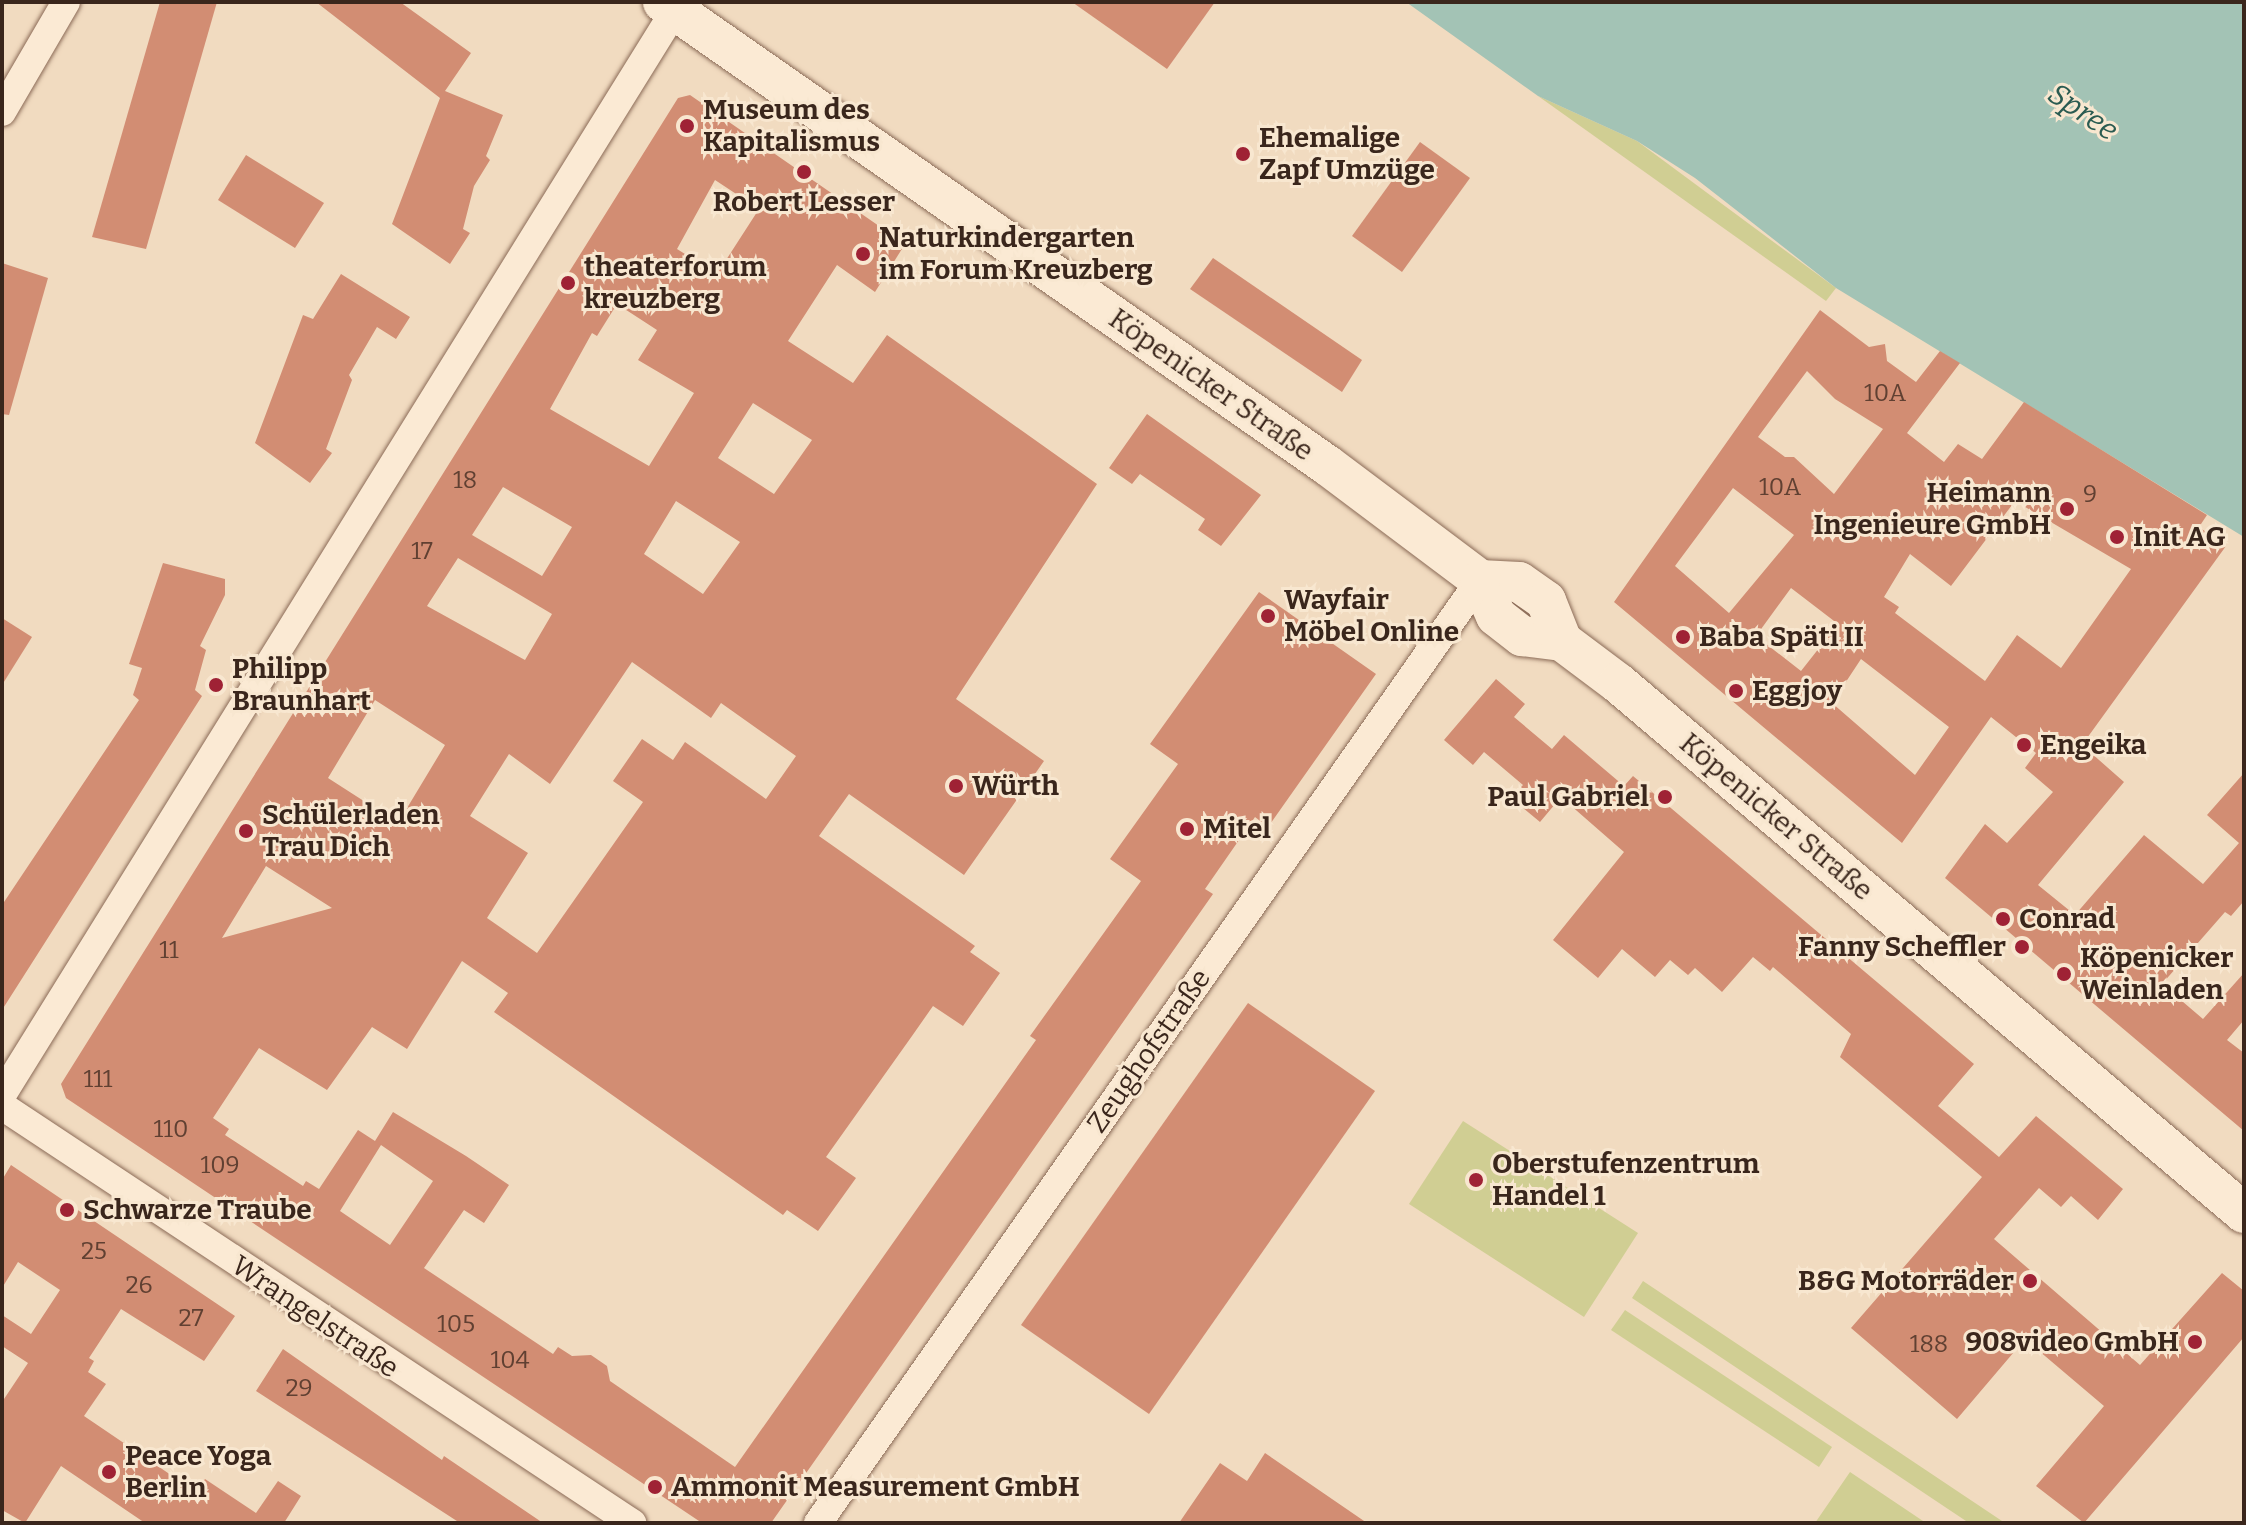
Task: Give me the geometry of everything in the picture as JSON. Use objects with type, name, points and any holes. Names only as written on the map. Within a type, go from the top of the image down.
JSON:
[{"type":"main road","name":"Köpenicker Straße","points":[[669,6],[1327,465],[1480,580],[1501,620],[1522,636],[1562,641],[2244,1213]]},
{"type":"street","points":[[2,112],[66,2]]},
{"type":"street","points":[[2,1095],[669,6]]},
{"type":"street","name":"Zeughofstraße","points":[[818,1523],[1480,580]]},
{"type":"street","name":"Wrangelstraße","points":[[2,1106],[632,1523]]},
{"type":"shaded area","points":[[1538,96],[1637,141],[1836,288],[1826,301]]},
{"type":"shaded area","points":[[1463,1121],[1638,1233],[1584,1317],[1409,1204]]},
{"type":"shaded area","points":[[1643,1281],[2005,1523],[1969,1523],[1632,1298]]},
{"type":"shaded area","points":[[1625,1310],[1832,1447],[1819,1467],[1611,1330]]},
{"type":"shaded area","points":[[1850,1472],[1926,1523],[1815,1523]]},
{"type":"water","name":"Spree","points":[[1406,2],[2244,2],[2244,537],[1836,288],[1695,178],[1637,141],[1538,96]]},
{"type":"building","points":[[160,2],[217,2],[146,249],[92,237]]},
{"type":"building","points":[[316,2],[400,2],[471,53],[445,91],[503,115],[486,156],[490,160],[474,186],[463,229],[470,233],[450,264],[392,224],[440,98]]},
{"type":"building","points":[[1072,2],[1215,2],[1167,69]]},
{"type":"building","points":[[690,95],[905,244],[875,292],[837,265],[788,341],[853,383],[887,335],[1097,484],[956,699],[1044,761],[964,875],[849,794],[819,836],[975,946],[970,952],[1000,973],[963,1026],[933,1006],[826,1157],[856,1178],[818,1231],[787,1210],[783,1215],[494,1012],[508,993],[462,961],[407,1049],[372,1027],[327,1090],[259,1048],[213,1118],[229,1129],[225,1135],[303,1186],[306,1181],[319,1189],[358,1130],[375,1141],[393,1112],[466,1156],[509,1185],[484,1223],[464,1210],[424,1268],[553,1354],[558,1347],[572,1356],[591,1355],[607,1366],[610,1381],[735,1467],[1036,1040],[1030,1036],[1141,881],[1110,859],[1178,764],[1150,744],[1259,592],[1376,674],[1268,827],[1255,817],[1205,889],[1213,894],[771,1523],[702,1523],[66,1098],[61,1084],[678,98]],"holes":[[[715,180],[759,209],[717,274],[677,249]],[[617,304],[657,330],[638,360],[694,393],[649,466],[550,409],[592,333],[597,336]],[[753,403],[812,440],[774,494],[718,458]],[[503,487],[572,527],[542,576],[472,535]],[[676,501],[740,542],[703,594],[644,554]],[[458,558],[552,614],[525,660],[427,606]],[[632,662],[711,718],[721,703],[796,756],[766,799],[685,742],[673,760],[642,739],[613,781],[643,802],[537,953],[487,918],[528,853],[470,816],[509,754],[550,784]],[[375,700],[445,745],[398,823],[328,778]],[[266,866],[332,908],[222,938]],[[381,1145],[433,1181],[390,1245],[340,1211]]]},
{"type":"building","points":[[1420,142],[1470,178],[1402,272],[1352,236]]},
{"type":"building","points":[[246,155],[324,203],[295,248],[218,200]]},
{"type":"building","points":[[1213,258],[1362,360],[1342,392],[1190,289]]},
{"type":"building","points":[[2,263],[48,278],[9,415],[2,414]]},
{"type":"building","points":[[341,274],[410,317],[396,339],[377,327],[349,375],[352,380],[326,449],[332,453],[310,483],[255,443],[303,315],[313,319]]},
{"type":"building","points":[[1820,310],[1869,347],[1885,344],[1887,361],[1916,382],[1940,351],[1960,363],[1907,433],[1944,462],[1958,444],[1982,459],[2024,402],[2207,515],[2199,527],[2226,546],[2082,745],[2124,782],[2038,885],[2075,915],[2144,835],[2203,884],[2239,843],[2207,815],[2244,773],[2244,901],[2231,916],[2225,912],[2162,984],[2203,1019],[2244,973],[2244,1020],[2227,1040],[2244,1053],[2244,1131],[1945,878],[1985,824],[2007,843],[2053,792],[2025,768],[2036,753],[1991,717],[1902,843],[1614,602]],"holes":[[[1807,371],[1835,399],[1883,429],[1834,494],[1794,457],[1785,457],[1758,437]],[[1733,488],[1794,535],[1729,613],[1675,566]],[[2015,501],[2131,569],[2061,668],[2017,635],[1985,681],[1895,613],[1899,607],[1884,597],[1910,554],[1951,586]],[[1791,588],[1838,624],[1801,671],[1756,636]],[[1861,659],[1949,727],[1915,775],[1832,703]]]},
{"type":"building","points":[[1147,414],[1261,495],[1221,546],[1198,530],[1205,519],[1140,474],[1132,484],[1109,468]]},
{"type":"building","points":[[163,563],[225,579],[225,595],[200,646],[206,650],[195,690],[202,696],[2,1010],[2,905],[139,700],[133,695],[142,668],[129,664]]},
{"type":"building","points":[[2,618],[32,637],[2,685]]},
{"type":"building","points":[[1496,679],[1525,704],[1514,717],[1552,749],[1564,735],[1624,786],[1633,776],[1974,1064],[1938,1106],[1999,1157],[2036,1116],[2123,1189],[2098,1220],[2071,1196],[2061,1207],[2039,1188],[1994,1239],[2140,1365],[2222,1273],[2244,1291],[2244,1337],[2084,1523],[2036,1486],[2104,1406],[2025,1339],[1957,1419],[1851,1328],[1982,1177],[1840,1057],[1851,1034],[1773,967],[1770,971],[1753,957],[1722,992],[1695,968],[1688,975],[1670,960],[1655,977],[1622,949],[1598,978],[1553,940],[1624,852],[1561,797],[1540,822],[1511,798],[1523,785],[1484,752],[1473,765],[1444,740]]},
{"type":"building","points":[[1248,1003],[1375,1091],[1149,1414],[1021,1325]]},
{"type":"building","points":[[11,1165],[235,1316],[204,1361],[121,1309],[89,1358],[94,1361],[88,1372],[106,1384],[84,1416],[196,1492],[205,1479],[256,1513],[278,1481],[301,1496],[284,1523],[145,1523],[61,1466],[25,1523],[2,1510],[2,1402],[28,1363],[2,1346],[2,1315],[31,1334],[60,1290],[18,1262],[2,1288],[2,1180]]},
{"type":"building","points":[[283,1349],[442,1460],[444,1456],[543,1523],[460,1523],[256,1391]]},
{"type":"building","points":[[1265,1453],[1367,1523],[1179,1523],[1220,1463],[1247,1481]]},
{"type":"place","name":"Museum des Kapitalismus","points":[[687,126]]},
{"type":"place","name":"Ehemalige Zapf Umzüge","points":[[1243,154]]},
{"type":"place","name":"Robert Lesser","points":[[804,172]]},
{"type":"place","name":"Naturkindergarten im Forum Kreuzberg","points":[[863,254]]},
{"type":"place","name":"theaterforum kreuzberg","points":[[568,283]]},
{"type":"place","name":"Heimann Ingenieure GmbH","points":[[2067,509]]},
{"type":"place","name":"Init AG","points":[[2117,537]]},
{"type":"place","name":"Wayfair Möbel Online","points":[[1268,616]]},
{"type":"place","name":"Baba Späti II","points":[[1683,637]]},
{"type":"place","name":"Philipp Braunhart","points":[[216,685]]},
{"type":"place","name":"Eggjoy","points":[[1736,691]]},
{"type":"place","name":"Engeika","points":[[2024,745]]},
{"type":"place","name":"Würth","points":[[956,786]]},
{"type":"place","name":"Paul Gabriel","points":[[1665,797]]},
{"type":"place","name":"Mitel","points":[[1187,829]]},
{"type":"place","name":"Schülerladen Trau Dich","points":[[246,831]]},
{"type":"place","name":"Conrad","points":[[2003,919]]},
{"type":"place","name":"Fanny Scheffler","points":[[2022,947]]},
{"type":"place","name":"Köpenicker Weinladen","points":[[2064,974]]},
{"type":"place","name":"Oberstufenzentrum Handel 1","points":[[1476,1180]]},
{"type":"place","name":"Schwarze Traube","points":[[67,1210]]},
{"type":"place","name":"B&G Motorräder","points":[[2030,1281]]},
{"type":"place","name":"908video GmbH","points":[[2195,1342]]},
{"type":"place","name":"Peace Yoga Berlin","points":[[109,1472]]},
{"type":"place","name":"Ammonit Measurement GmbH","points":[[655,1487]]}]
